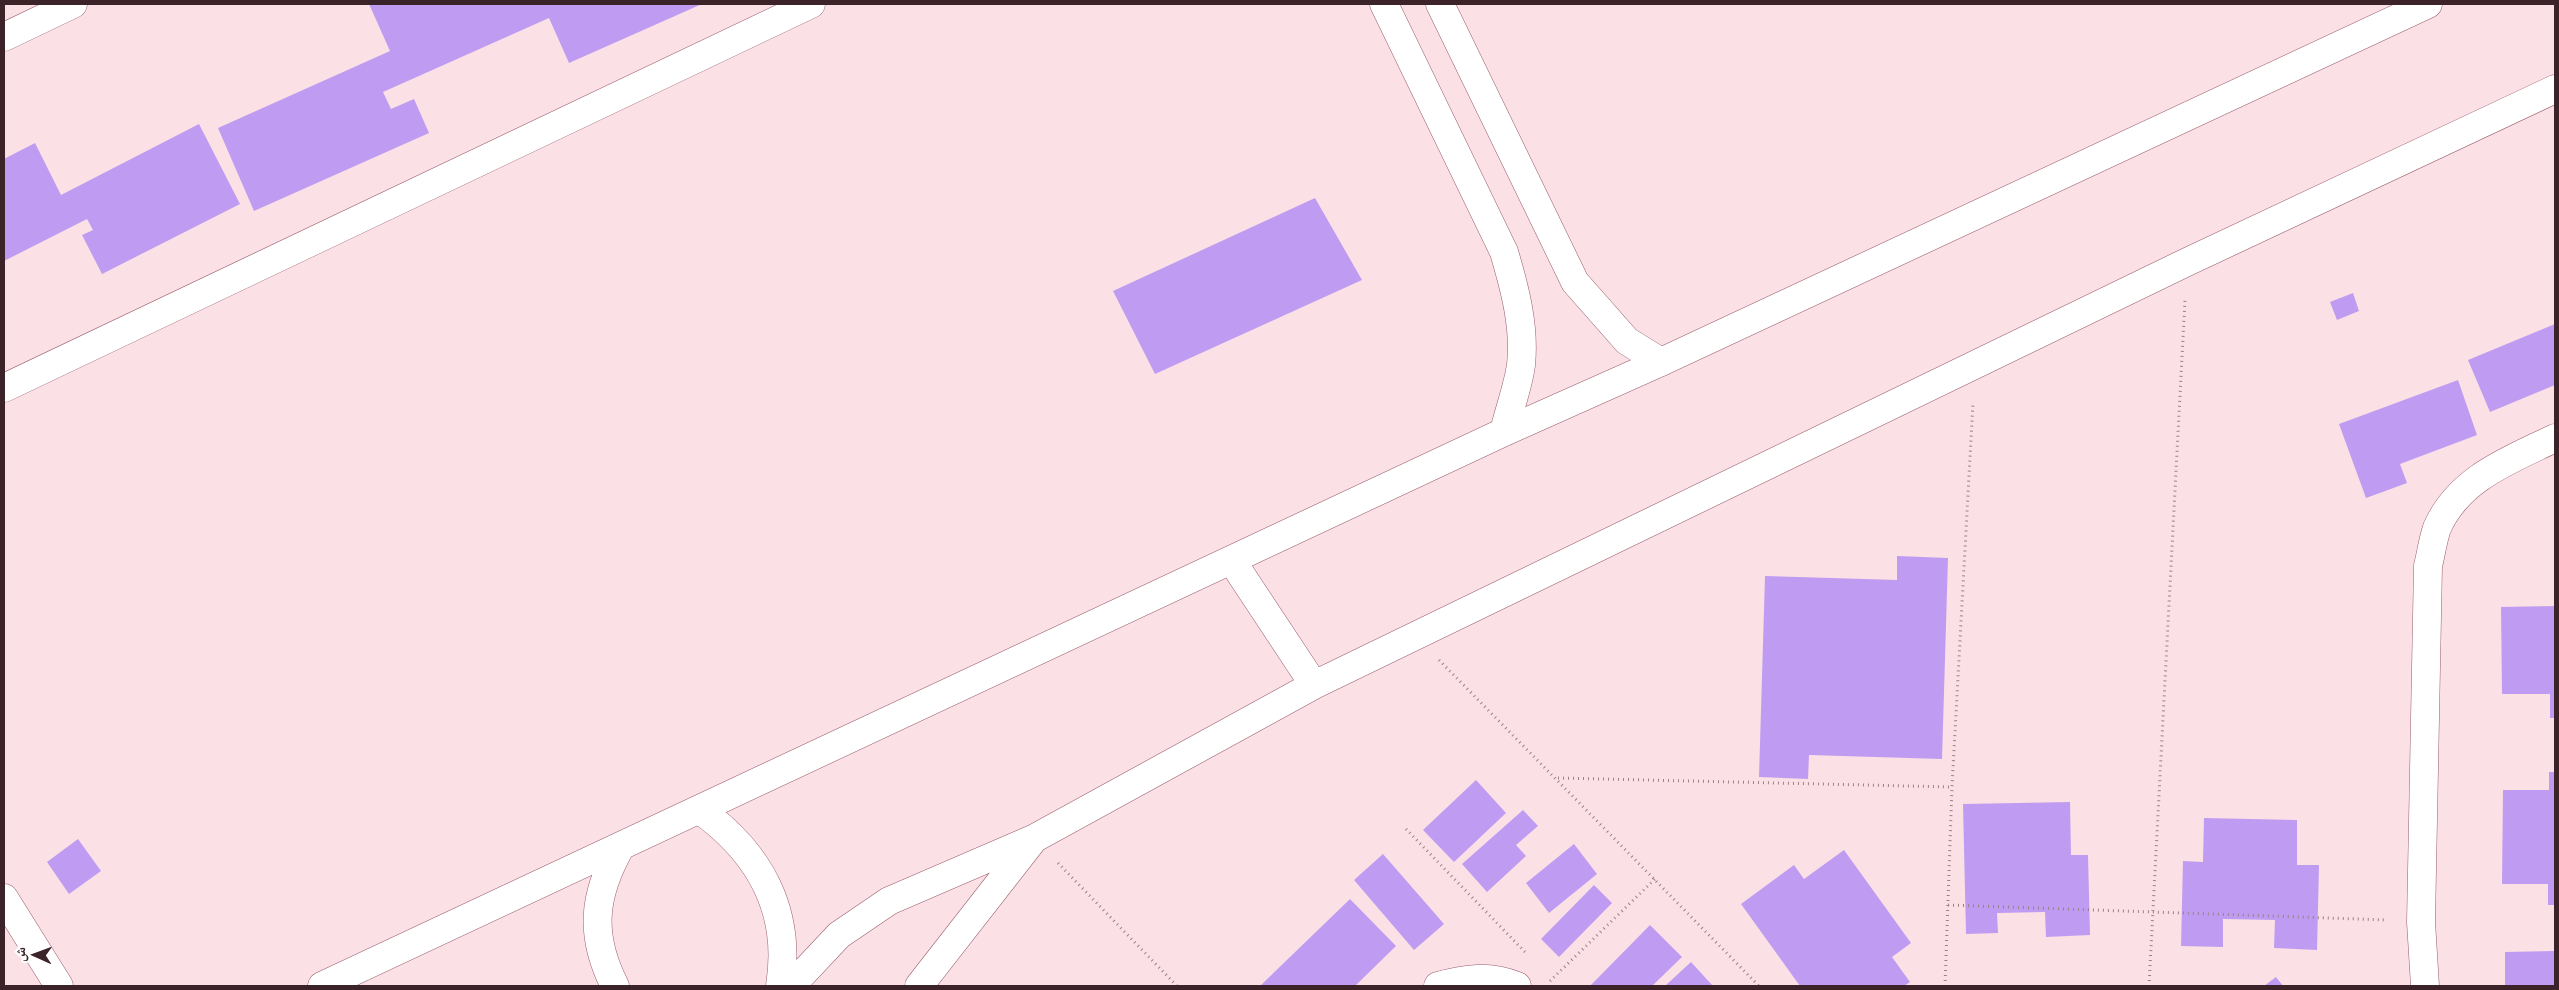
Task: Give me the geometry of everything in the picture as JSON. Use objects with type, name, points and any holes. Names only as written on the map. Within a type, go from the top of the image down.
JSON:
[{"type":"street","points":[[4,37],[73,4]]},
{"type":"street","points":[[4,388],[811,4]]},
{"type":"street","points":[[1384,4],[1504,252],[1515,289],[1521,327],[1521,366],[1504,432]]},
{"type":"street","points":[[1440,4],[1575,282],[1627,341],[1661,362]]},
{"type":"street","points":[[322,986],[1504,432],[1661,362],[2428,4]]},
{"type":"street","points":[[790,986],[839,935],[889,901],[1035,838],[1314,685],[2187,262],[2555,89]]},
{"type":"street","points":[[2425,986],[2421,922],[2428,566],[2438,528],[2458,495],[2487,470],[2555,438]]},
{"type":"street","points":[[1232,561],[1314,685]]},
{"type":"street","points":[[700,810],[724,827],[745,849],[762,874],[774,902],[780,925],[783,949],[780,986]]},
{"type":"street","points":[[919,986],[1035,838]]},
{"type":"street","points":[[615,986],[606,968],[599,946],[597,920],[600,894],[608,869],[621,846]]},
{"type":"street","points":[[4,898],[59,986]]},
{"type":"street","points":[[1438,986],[1465,978],[1502,980],[1517,986]]},
{"type":"path","points":[[2149,986],[2187,262]]},
{"type":"path","points":[[1945,986],[1952,787],[1975,365]]},
{"type":"path","points":[[1416,636],[1759,986]]},
{"type":"path","points":[[1557,778],[1952,787]]},
{"type":"path","points":[[1406,829],[1531,958]]},
{"type":"path","points":[[1035,838],[1178,986]]},
{"type":"path","points":[[1544,986],[1656,879]]},
{"type":"path","points":[[1948,905],[2421,922]]},
{"type":"path","points":[[1545,972],[1552,979]]},
{"type":"building","points":[[369,4],[702,4],[569,63],[549,18],[383,92],[391,109],[414,99],[429,133],[254,211],[218,128],[390,51]]},
{"type":"building","points":[[199,124],[240,204],[102,274],[82,235],[93,230],[87,219],[4,261],[4,159],[35,143],[61,195]]},
{"type":"building","points":[[1315,198],[1362,280],[1155,374],[1113,291]]},
{"type":"building","points":[[2353,293],[2359,311],[2337,320],[2330,302]]},
{"type":"building","points":[[2555,324],[2555,385],[2490,412],[2468,360]]},
{"type":"building","points":[[2458,380],[2477,435],[2400,464],[2407,483],[2366,498],[2339,424]]},
{"type":"building","points":[[1897,556],[1948,558],[1942,759],[1809,755],[1808,779],[1759,777],[1765,576],[1897,580]]},
{"type":"building","points":[[2555,606],[2555,718],[2550,718],[2550,694],[2502,694],[2501,607]]},
{"type":"building","points":[[2549,772],[2555,772],[2555,905],[2548,905],[2548,884],[2502,884],[2503,790],[2549,790]]},
{"type":"building","points":[[1476,780],[1506,813],[1454,862],[1423,830]]},
{"type":"building","points":[[2070,802],[2071,855],[2088,855],[2090,935],[2046,937],[2045,912],[1997,913],[1998,933],[1966,934],[1963,804]]},
{"type":"building","points":[[1523,810],[1538,826],[1516,845],[1526,856],[1487,892],[1462,864]]},
{"type":"building","points":[[2204,818],[2297,820],[2297,865],[2319,865],[2317,950],[2274,948],[2275,920],[2223,919],[2223,947],[2181,946],[2183,861],[2203,862]]},
{"type":"building","points":[[78,839],[101,871],[69,894],[47,862]]},
{"type":"building","points":[[1574,844],[1597,874],[1549,913],[1526,883]]},
{"type":"building","points":[[1844,850],[1911,943],[1892,957],[1910,982],[1904,986],[1800,986],[1741,904],[1794,865],[1804,879]]},
{"type":"building","points":[[1383,854],[1444,924],[1414,950],[1354,880]]},
{"type":"building","points":[[1594,885],[1612,903],[1559,957],[1541,939]]},
{"type":"building","points":[[1350,899],[1396,946],[1355,986],[1260,986]]},
{"type":"building","points":[[1650,925],[1682,957],[1652,986],[1590,986]]},
{"type":"building","points":[[2555,951],[2555,986],[2505,986],[2505,952]]},
{"type":"building","points":[[1691,962],[1713,986],[1665,986]]},
{"type":"building","points":[[2276,977],[2283,986],[2264,986]]}]
